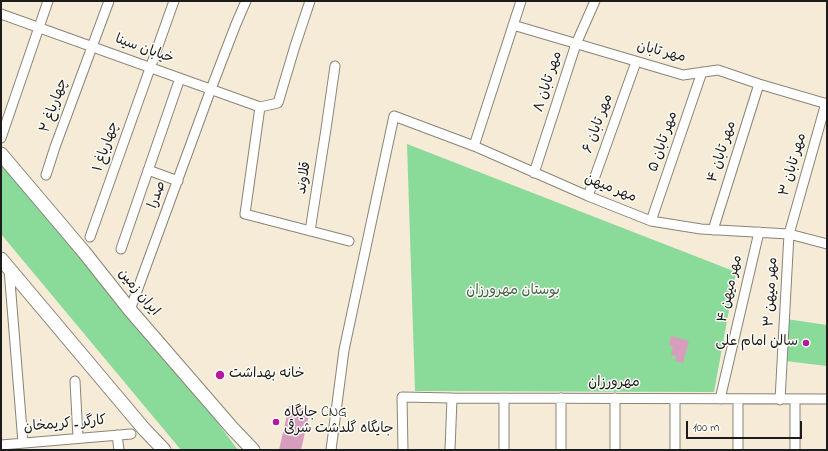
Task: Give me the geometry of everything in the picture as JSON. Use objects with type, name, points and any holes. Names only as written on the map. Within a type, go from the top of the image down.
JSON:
[{"type":"main road","name":"ایران زمین","points":[[1,154],[84,252],[130,310],[252,450]]},
{"type":"main road","points":[[5,264],[144,429],[164,450]]},
{"type":"main road","points":[[232,428],[246,450]]},
{"type":"street","points":[[1,138],[48,1]]},
{"type":"street","name":"چهارباغ ۲","points":[[46,175],[109,1]]},
{"type":"street","name":"چهارباغ ۱","points":[[90,237],[174,1]]},
{"type":"street","name":"صدرا","points":[[130,310],[211,89],[246,1]]},
{"type":"street","points":[[310,1],[278,103],[260,107],[245,214],[349,241]]},
{"type":"street","points":[[474,146],[521,1]]},
{"type":"street","name":"مهر تابان ۸","points":[[534,173],[576,44],[595,1]]},
{"type":"street","name":"خیابان سینا","points":[[1,14],[260,107]]},
{"type":"street","name":"مهر تابان","points":[[513,25],[683,76],[718,70],[827,104]]},
{"type":"street","name":"مهر تابان ۶","points":[[588,196],[636,62]]},
{"type":"street","name":"قلاوند","points":[[310,231],[335,66]]},
{"type":"street","name":"مهر تابان ۵","points":[[652,221],[702,72]]},
{"type":"street","points":[[121,249],[180,78]]},
{"type":"street","name":"مهر تابان ۴","points":[[713,230],[759,84]]},
{"type":"street","name":"مهر تابان ۳","points":[[789,234],[827,104]]},
{"type":"street","name":"مهر میهن","points":[[331,450],[344,350],[394,116],[474,146],[588,196],[652,221],[701,229],[789,234],[827,244]]},
{"type":"street","points":[[148,170],[178,181]]},
{"type":"street","name":"مهر میهن ۴","points":[[720,399],[759,232]]},
{"type":"street","name":"مهر میهن ۳","points":[[780,400],[789,234]]},
{"type":"street","points":[[5,264],[23,443]]},
{"type":"street","points":[[75,381],[78,438]]},
{"type":"street","name":"مهرورزان","points":[[403,450],[402,397],[780,400],[827,399]]},
{"type":"street","points":[[450,450],[452,398]]},
{"type":"street","points":[[504,398],[504,450]]},
{"type":"street","points":[[561,398],[561,450]]},
{"type":"street","points":[[615,398],[615,450]]},
{"type":"street","points":[[675,399],[675,450]]},
{"type":"street","points":[[738,399],[738,450]]},
{"type":"street","points":[[795,399],[795,450]]},
{"type":"street","name":"کارگر ـ کریمخان","points":[[1,445],[131,434]]},
{"type":"street","points":[[117,435],[119,450]]},
{"type":"street","points":[[52,440],[52,450]]},
{"type":"green space","name":"بوستان مهرورزان","points":[[407,144],[736,272],[714,392],[415,391]]},
{"type":"green space","points":[[1,160],[208,410],[238,450],[181,450],[1,234]]},
{"type":"green space","name":"سالن امام علی","points":[[786,319],[827,325],[827,366],[785,361]]},
{"type":"building","points":[[671,336],[689,341],[683,363],[675,361],[676,356],[671,355],[673,346],[669,345]]},
{"type":"building","points":[[289,406],[310,410],[301,450],[279,450]]},
{"type":"place","name":"سالن امام علی","points":[[806,343]]},
{"type":"place","name":"خانه بهداشت","points":[[220,375]]},
{"type":"place","name":"جایگاه CNG جایگاه گلدشت شرقی","points":[[276,422]]}]
